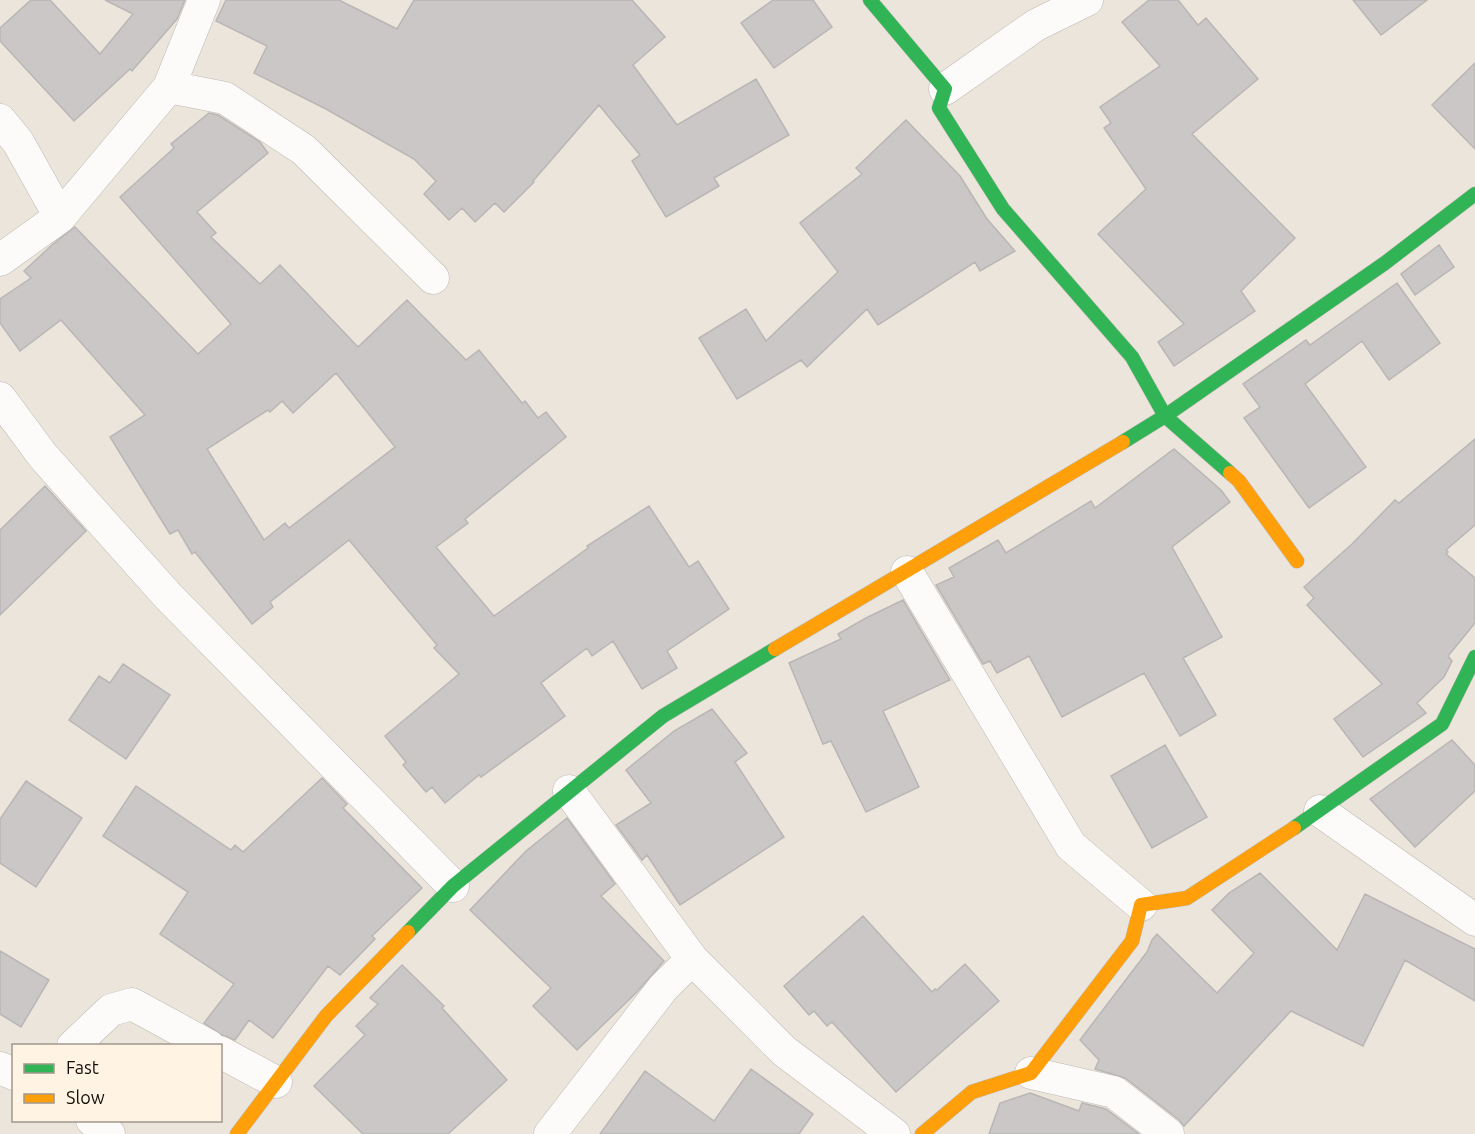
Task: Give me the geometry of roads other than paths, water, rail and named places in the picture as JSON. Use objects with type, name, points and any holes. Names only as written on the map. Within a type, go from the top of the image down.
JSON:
[{"type":"street","points":[[0,260],[60,217],[169,87],[204,0]]},
{"type":"street","points":[[870,0],[945,89]]},
{"type":"street","points":[[1087,0],[1036,25],[945,89],[939,108],[1003,208],[1132,357],[1165,416],[1239,481],[1297,561]]},
{"type":"street","points":[[169,87],[225,98],[304,150],[433,278]]},
{"type":"street","points":[[0,120],[18,142],[60,217]]},
{"type":"street","points":[[237,1134],[326,1016],[453,886],[663,716],[1165,416],[1386,263],[1475,194]]},
{"type":"street","points":[[0,398],[43,456],[168,596],[453,886]]},
{"type":"street","points":[[907,572],[1071,846],[1141,905],[1187,898],[1320,811],[1442,724],[1475,657]]},
{"type":"street","points":[[569,791],[692,959],[784,1051],[894,1134]]},
{"type":"street","points":[[1320,811],[1475,920]]},
{"type":"street","points":[[1031,1072],[1132,941],[1141,905]]},
{"type":"street","points":[[550,1134],[663,988],[692,959]]},
{"type":"street","points":[[75,1044],[111,1010],[132,1004],[205,1044]]},
{"type":"street","points":[[222,1053],[276,1082]]},
{"type":"street","points":[[922,1134],[972,1092],[1031,1072],[1114,1092],[1168,1134]]},
{"type":"street","points":[[94,1122],[109,1134]]}]
